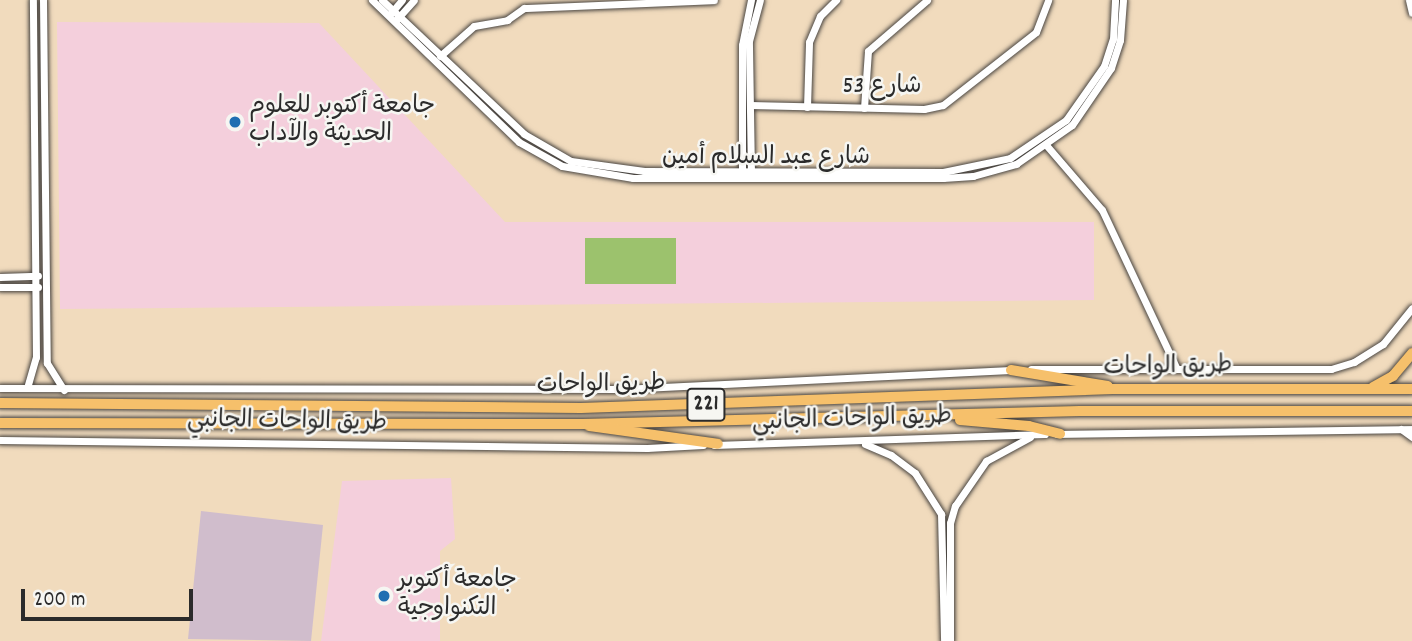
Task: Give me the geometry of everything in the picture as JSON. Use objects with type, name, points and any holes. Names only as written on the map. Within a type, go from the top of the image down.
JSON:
[{"type":"highway","points":[[1362,389],[1393,376],[1412,353]]},
{"type":"highway","points":[[1011,370],[1113,389]]},
{"type":"highway","name":"طريق الواحات","points":[[0,403],[215,406],[764,404],[1113,389],[1412,389]]},
{"type":"highway","points":[[187,423],[193,415],[191,405]]},
{"type":"highway","points":[[215,406],[212,416],[216,423]]},
{"type":"highway","name":"طريق الواحات","points":[[0,423],[583,424],[1094,411],[1412,411]]},
{"type":"highway","points":[[944,416],[1060,434]]},
{"type":"highway","points":[[583,424],[603,431],[718,444]]},
{"type":"street","points":[[27,388],[36,367],[33,0]]},
{"type":"street","points":[[43,0],[48,366],[64,390]]},
{"type":"street","name":"شارع عبد السلام أمين","points":[[372,0],[390,13],[513,136],[547,160],[609,176],[943,175],[1003,170],[1047,146],[1081,115],[1104,81],[1120,40],[1123,0]]},
{"type":"street","name":"شارع عبد السلام أمين","points":[[383,0],[390,13]]},
{"type":"street","points":[[390,13],[402,0]]},
{"type":"street","points":[[397,20],[414,0]]},
{"type":"street","points":[[440,56],[474,26],[507,20],[525,4],[714,0]]},
{"type":"street","points":[[751,0],[743,33],[746,87],[750,105],[751,174]]},
{"type":"street","points":[[742,174],[749,41],[760,0]]},
{"type":"street","points":[[807,107],[809,42],[820,16],[836,0]]},
{"type":"street","points":[[864,108],[868,51],[927,0]]},
{"type":"street","name":"شارع 53","points":[[750,105],[925,109],[952,102],[1036,32],[1048,0]]},
{"type":"street","name":"شارع عبد السلام أمين","points":[[943,175],[1010,158],[1066,120],[1104,66],[1112,39],[1115,0]]},
{"type":"street","points":[[1409,0],[1412,13]]},
{"type":"street","name":"شارع عبد السلام أمين","points":[[397,20],[524,134],[571,161],[625,170],[742,174]]},
{"type":"street","points":[[1047,146],[1102,210],[1176,367]]},
{"type":"street","points":[[0,277],[46,276]]},
{"type":"street","points":[[0,286],[46,287]]},
{"type":"street","points":[[0,388],[622,388],[1011,370],[1343,366],[1383,344],[1412,308]]},
{"type":"street","points":[[1401,429],[1412,437]]},
{"type":"street","name":"طريق الواحات الجانبي","points":[[0,440],[636,448],[1038,434],[1412,429]]},
{"type":"street","points":[[950,641],[950,523],[955,506],[986,461],[1038,434]]},
{"type":"street","points":[[854,442],[882,450],[907,466],[937,505],[944,524],[944,641]]},
{"type":"shaded area","name":"جامعة أكتوبر للعلوم الحديثة والآداب","points":[[57,22],[319,23],[505,222],[1094,222],[1094,300],[60,309]]},
{"type":"shaded area","name":"جامعة أكتوبر التكنواوجية","points":[[451,478],[455,539],[440,551],[440,641],[321,641],[342,481]]},
{"type":"shaded area","points":[[201,511],[323,525],[311,641],[188,639]]},
{"type":"green space","points":[[585,238],[676,238],[676,284],[585,284]]},
{"type":"place","name":"جامعة أكتوبر للعلوم الحديثة والآداب","points":[[235,122]]},
{"type":"place","name":"جامعة أكتوبر التكنواوجية","points":[[384,596]]}]
